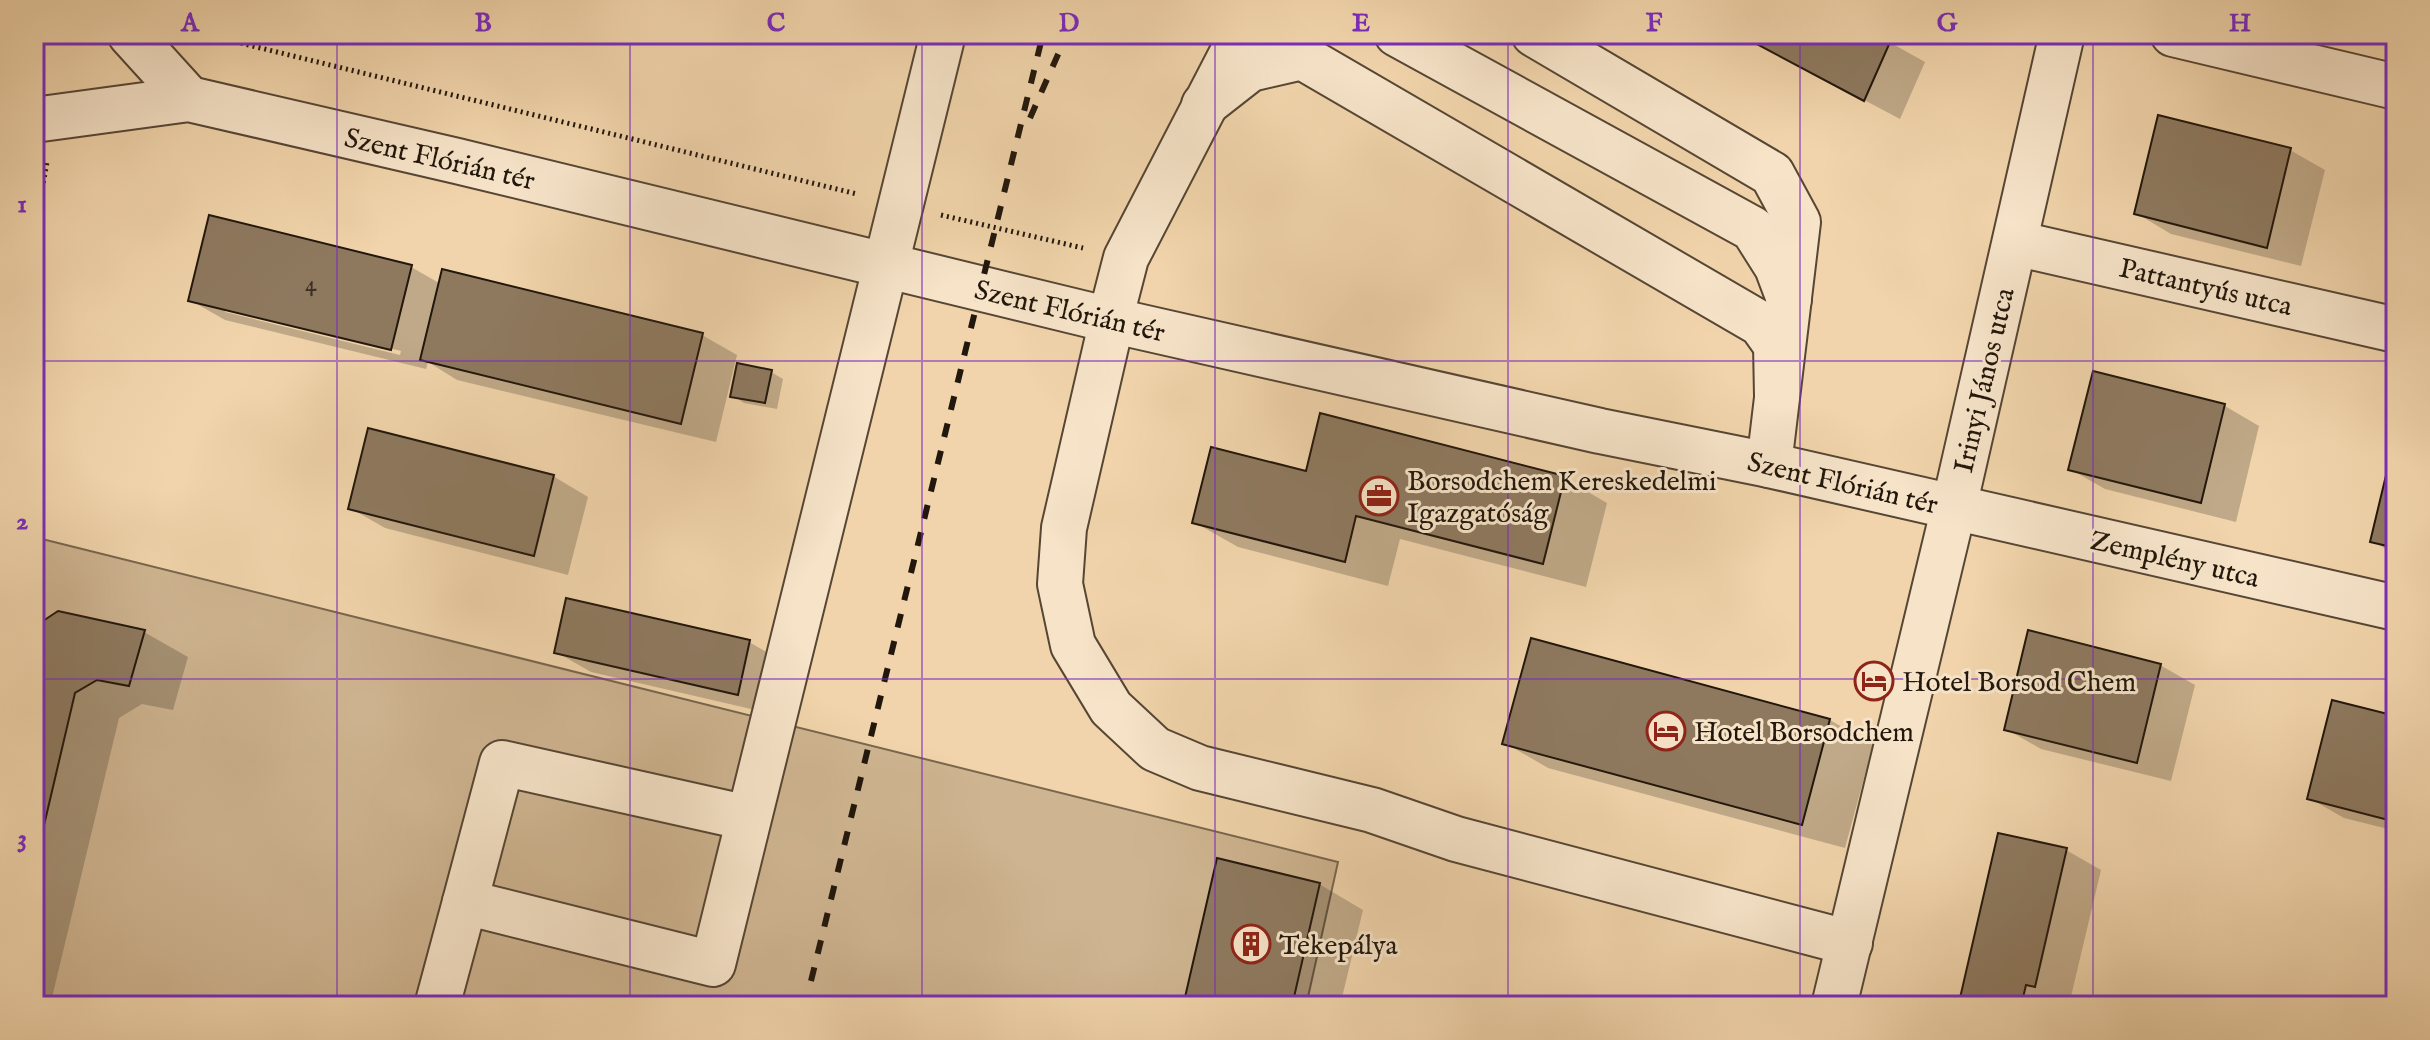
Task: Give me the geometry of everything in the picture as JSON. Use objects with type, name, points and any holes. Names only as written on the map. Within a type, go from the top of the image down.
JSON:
[{"type":"street","points":[[130,34],[189,99]]},
{"type":"street","points":[[465,902],[713,964],[943,34]]},
{"type":"street","points":[[1397,34],[1753,229],[1777,267],[1789,299]]},
{"type":"street","points":[[1534,34],[1772,174],[1798,222],[1769,465]]},
{"type":"street","name":"Irinyi János utca","points":[[1834,1006],[1954,507],[2062,34]]},
{"type":"street","points":[[2173,34],[2396,87]]},
{"type":"street","points":[[1242,37],[1126,258],[1064,528],[1060,584],[1073,645],[1111,708],[1155,749],[1200,768],[1372,810],[1456,839],[1850,943]]},
{"type":"street","points":[[1204,105],[1250,69],[1302,57],[1761,324],[1776,345],[1777,396]]},
{"type":"street","name":"Szent Flórián tér","points":[[34,120],[50,115],[189,99],[1111,320],[1600,431],[1954,507]]},
{"type":"street","name":"Pattantyús utca","points":[[2015,243],[2396,330]]},
{"type":"street","name":"Zemplény utca","points":[[1954,507],[2396,608]]},
{"type":"street","points":[[437,1006],[502,763],[748,818]]},
{"type":"path","points":[[219,34],[232,41],[1126,258]]},
{"type":"shaded area","points":[[34,537],[1338,862],[1306,1006],[34,1006]]},
{"type":"building","points":[[1738,34],[1879,34],[1891,40],[1864,101]]},
{"type":"building","points":[[2158,115],[2291,148],[2267,248],[2134,214]]},
{"type":"building","points":[[209,215],[412,265],[391,350],[188,301]]},
{"type":"building","points":[[442,269],[703,333],[681,424],[420,360]]},
{"type":"building","points":[[737,363],[772,370],[765,403],[730,397]]},
{"type":"building","points":[[2093,371],[2225,404],[2201,503],[2068,470]]},
{"type":"building","name":"Borsodchem Kereskedelmi Igazgatóság","points":[[1320,413],[1565,476],[1543,564],[1356,516],[1345,562],[1192,523],[1211,447],[1306,471]]},
{"type":"building","points":[[368,428],[554,475],[534,556],[348,509]]},
{"type":"building","points":[[2396,443],[2396,548],[2370,542]]},
{"type":"building","points":[[566,598],[750,640],[738,695],[554,653]]},
{"type":"building","points":[[58,611],[145,630],[129,686],[97,680],[75,693],[34,868],[34,627]]},
{"type":"building","points":[[2028,630],[2161,664],[2137,763],[2004,730]]},
{"type":"building","name":"Hotel Borsodchem","points":[[1531,638],[1830,719],[1802,825],[1502,744]]},
{"type":"building","points":[[2332,700],[2396,716],[2396,822],[2307,799]]},
{"type":"building","points":[[1998,833],[2067,848],[2035,987],[2026,985],[2021,1006],[1992,1006],[1960,998]]},
{"type":"building","name":"Tekepálya","points":[[1217,858],[1320,883],[1292,1006],[1183,1006]]},
{"type":"railway","points":[[811,981],[1043,34]]},
{"type":"railway","points":[[1030,118],[1067,34]]},
{"type":"place","name":"Borsodchem Kereskedelmi Igazgatóság","points":[[1379,496]]},
{"type":"place","name":"Hotel Borsod Chem","points":[[1874,681]]},
{"type":"place","name":"Hotel Borsodchem","points":[[1666,731]]},
{"type":"place","name":"Tekepálya","points":[[1251,944]]}]
